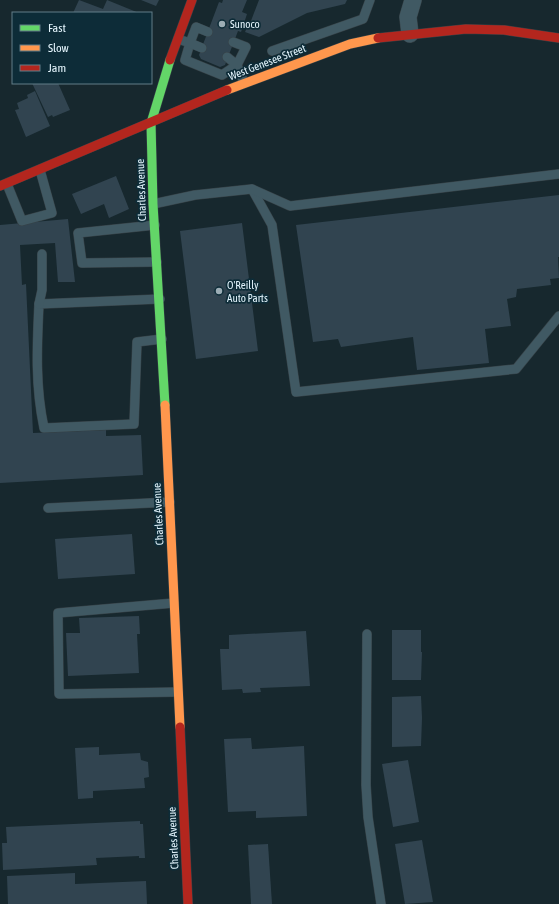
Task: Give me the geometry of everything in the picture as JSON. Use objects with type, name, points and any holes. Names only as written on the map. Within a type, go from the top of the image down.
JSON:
[{"type":"street","name":"Charles Avenue","points":[[188,904],[160,299],[153,204],[151,123],[167,69],[192,0]]},
{"type":"street","points":[[410,34],[408,16],[413,0]]},
{"type":"street","name":"West Genesee Street","points":[[3,185],[244,83],[295,53],[327,42],[350,44],[386,36],[466,29],[504,30],[559,38]]},
{"type":"lane","points":[[272,51],[295,53],[327,42],[362,19],[370,0]]},
{"type":"lane","points":[[208,32],[196,27],[185,60],[222,75],[236,65],[246,47],[233,42]]},
{"type":"lane","points":[[178,39],[202,48]]},
{"type":"lane","points":[[228,58],[236,65],[244,83]]},
{"type":"lane","points":[[3,185],[22,221],[52,213],[40,170]]},
{"type":"lane","points":[[153,204],[210,192],[252,189],[290,206],[559,174]]},
{"type":"lane","points":[[252,189],[272,225],[296,392],[516,369],[559,316]]},
{"type":"lane","points":[[155,224],[78,233],[82,264],[157,262]]},
{"type":"lane","points":[[42,254],[42,290],[39,304],[36,370],[39,404],[44,428],[134,424],[137,342],[162,339]]},
{"type":"lane","points":[[39,304],[160,299]]},
{"type":"lane","points":[[48,508],[170,502]]},
{"type":"lane","points":[[174,603],[58,614],[59,694],[178,692]]},
{"type":"lane","points":[[367,634],[366,785],[368,817],[381,904]]},
{"type":"building","points":[[79,0],[103,9],[107,0],[137,12],[73,12]]},
{"type":"building","points":[[141,0],[159,0],[156,6]]},
{"type":"building","points":[[223,0],[247,0],[242,12],[247,14],[241,32],[238,31],[225,65],[220,67],[201,59],[199,55],[219,2],[222,3]]},
{"type":"building","points":[[259,0],[347,0],[345,4],[307,13],[259,37],[245,32],[248,25],[249,26]]},
{"type":"building","points":[[32,84],[58,84],[70,110],[53,117],[52,115],[48,117]]},
{"type":"building","points":[[35,91],[50,126],[26,137],[15,110],[19,109],[17,103],[28,98],[27,95]]},
{"type":"building","points":[[116,176],[129,209],[109,218],[104,204],[81,214],[72,194]]},
{"type":"building","points":[[559,195],[559,278],[550,279],[551,285],[517,289],[516,297],[507,299],[511,326],[485,329],[489,363],[417,370],[413,337],[341,347],[338,339],[313,342],[296,225]]},
{"type":"building","points":[[68,219],[75,282],[58,282],[55,243],[20,245],[22,285],[26,284],[33,433],[106,430],[106,436],[141,435],[143,475],[0,483],[0,225]]},
{"type":"building","name":"O'Reilly Auto Parts","points":[[242,223],[258,351],[196,359],[180,231]]},
{"type":"building","points":[[132,534],[135,574],[58,579],[55,539]]},
{"type":"building","points":[[139,616],[140,634],[137,634],[139,673],[68,676],[66,633],[80,633],[79,618]]},
{"type":"building","points":[[392,630],[421,630],[421,680],[392,680]]},
{"type":"building","points":[[306,631],[310,686],[260,688],[261,692],[243,693],[242,689],[222,690],[220,649],[229,649],[229,635]]},
{"type":"building","points":[[421,696],[421,746],[392,747],[392,697]]},
{"type":"building","points":[[251,738],[252,749],[304,746],[307,816],[256,818],[256,811],[228,812],[224,739]]},
{"type":"building","points":[[99,747],[99,755],[140,753],[141,760],[148,762],[149,777],[144,778],[145,788],[93,791],[93,798],[78,799],[75,748]]},
{"type":"building","points":[[408,760],[419,822],[393,827],[382,764]]},
{"type":"building","points":[[140,821],[140,824],[143,824],[145,858],[139,858],[139,856],[96,858],[97,865],[3,870],[2,843],[7,843],[6,827]]},
{"type":"building","points":[[422,840],[433,902],[405,904],[395,844]]},
{"type":"building","points":[[268,844],[272,904],[251,904],[248,845]]},
{"type":"building","points":[[75,873],[75,884],[146,881],[147,904],[8,904],[7,876]]},
{"type":"traffic: fast","points":[[165,405],[153,204],[151,123],[170,60]]},
{"type":"traffic: slow","points":[[227,90],[350,44],[378,38]]},
{"type":"traffic: slow","points":[[165,405],[180,727]]},
{"type":"traffic: jam","points":[[170,60],[192,0]]},
{"type":"traffic: jam","points":[[378,38],[466,29],[504,30],[559,38]]},
{"type":"traffic: jam","points":[[0,186],[227,90]]},
{"type":"traffic: jam","points":[[180,727],[188,904]]},
{"type":"place","name":"Sunoco","points":[[222,24]]},
{"type":"place","name":"O'Reilly Auto Parts","points":[[219,291]]}]
